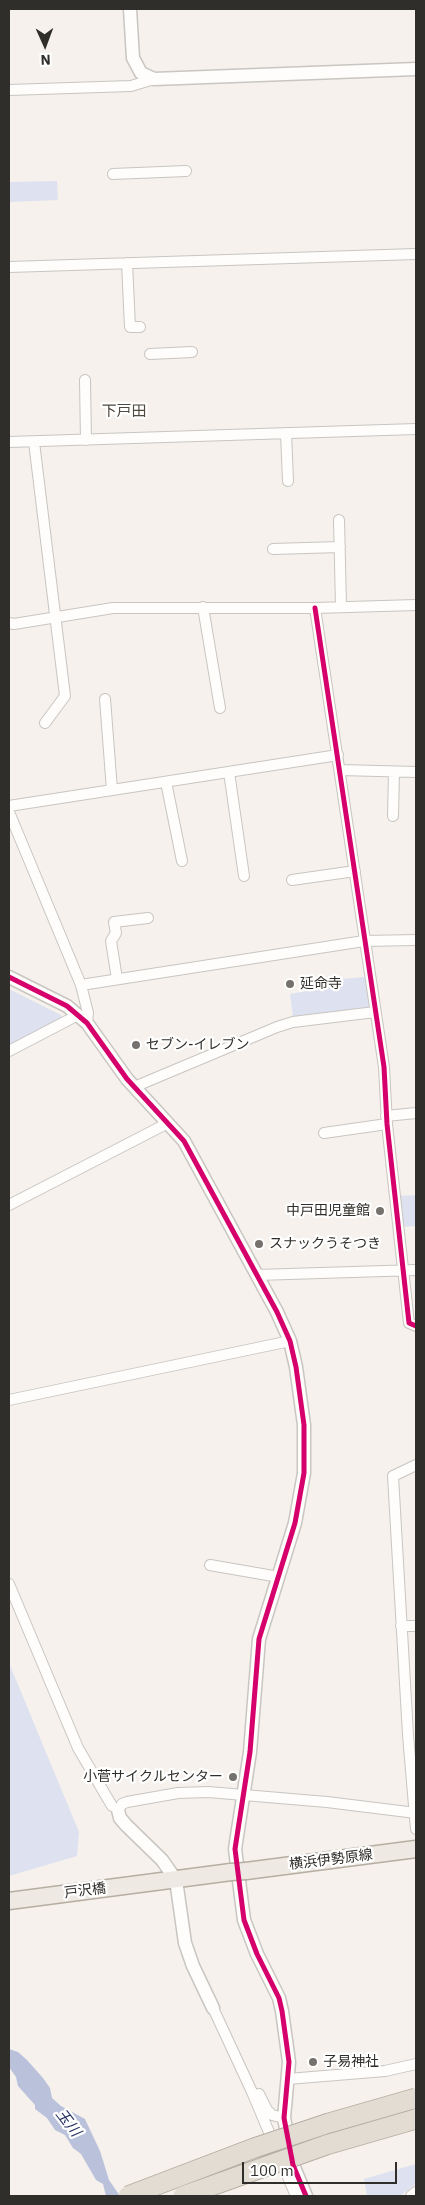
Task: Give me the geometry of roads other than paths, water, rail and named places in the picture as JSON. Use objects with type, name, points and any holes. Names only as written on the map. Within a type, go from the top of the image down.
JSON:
[{"type":"highway","points":[[128,2196],[254,2148],[329,2123],[416,2098]]},
{"type":"highway","points":[[183,2196],[326,2145],[416,2119]]},
{"type":"main road","name":"横浜伊勢原線","points":[[168,1880],[416,1849]]},
{"type":"main road","name":"戸沢橋","points":[[9,1901],[168,1880]]},
{"type":"street","points":[[130,9],[133,58],[141,73],[154,79]]},
{"type":"street","points":[[9,90],[131,86],[154,79],[416,69]]},
{"type":"street","points":[[113,174],[186,170]]},
{"type":"street","points":[[9,267],[416,254]]},
{"type":"street","points":[[127,263],[130,327]]},
{"type":"street","points":[[150,354],[192,352]]},
{"type":"street","points":[[86,440],[88,386]]},
{"type":"street","points":[[9,442],[416,429]]},
{"type":"street","points":[[286,433],[291,474]]},
{"type":"street","points":[[34,442],[66,696],[45,723]]},
{"type":"street","points":[[339,520],[341,607]]},
{"type":"street","points":[[279,552],[340,547]]},
{"type":"street","points":[[9,623],[55,618],[114,608],[315,608],[416,605]]},
{"type":"street","points":[[203,607],[220,708]]},
{"type":"street","points":[[315,608],[384,1067],[386,1120],[409,1323],[416,1326]]},
{"type":"street","points":[[105,699],[112,790]]},
{"type":"street","points":[[9,806],[338,755]]},
{"type":"street","points":[[340,770],[416,772]]},
{"type":"street","points":[[229,772],[247,865],[244,876]]},
{"type":"street","points":[[392,816],[394,772]]},
{"type":"street","points":[[166,782],[182,861]]},
{"type":"street","points":[[9,812],[81,986],[88,1013],[82,1019],[9,1051]]},
{"type":"street","points":[[297,883],[354,872]]},
{"type":"street","points":[[117,979],[111,941],[116,933],[114,919],[148,918]]},
{"type":"street","points":[[81,986],[364,941],[416,940]]},
{"type":"street","points":[[9,977],[67,1006],[82,1019],[134,1087],[184,1141],[257,1275],[290,1341],[296,1367],[304,1426],[305,1458],[302,1495],[296,1523],[264,1617],[259,1639],[250,1752],[245,1794],[235,1843],[240,1897],[248,1931],[279,1998],[288,2049],[288,2079],[284,2118],[293,2165],[306,2196]]},
{"type":"street","points":[[134,1087],[277,1026],[293,1022],[375,1012]]},
{"type":"street","points":[[324,1133],[416,1113]]},
{"type":"street","points":[[9,1205],[168,1124]]},
{"type":"street","points":[[257,1275],[416,1270]]},
{"type":"street","points":[[9,1400],[290,1341]]},
{"type":"street","points":[[416,1465],[393,1476],[416,1829]]},
{"type":"street","points":[[210,1565],[226,1565],[279,1577]]},
{"type":"street","points":[[9,1584],[78,1748],[120,1818],[162,1860],[192,1966],[252,2092],[296,2196]]},
{"type":"street","points":[[402,1626],[416,1626]]},
{"type":"street","points":[[115,1808],[127,1802],[157,1796],[208,1792],[245,1794],[415,1813]]},
{"type":"street","points":[[213,2008],[231,2036],[267,2110],[272,2115],[284,2118]]},
{"type":"street","points":[[288,2079],[385,2072],[416,2064]]},
{"type":"street","points":[[411,2196],[416,2192]]},
{"type":"water","name":"玉川","points":[[9,2049],[18,2052],[43,2078],[50,2088],[52,2098],[61,2106],[85,2119],[100,2151],[109,2180],[120,2196],[106,2196],[103,2184],[96,2180],[81,2154],[73,2148],[65,2135],[55,2130],[47,2118],[35,2109],[35,2105],[18,2086],[16,2077],[9,2067]]},
{"type":"place","name":"延命寺","points":[[290,984]]},
{"type":"place","name":"セブン-イレブン","points":[[136,1045]]},
{"type":"place","name":"中戸田児童館","points":[[380,1211]]},
{"type":"place","name":"スナックうそつき","points":[[259,1244]]},
{"type":"place","name":"小菅サイクルセンター","points":[[233,1777]]},
{"type":"place","name":"子易神社","points":[[313,2062]]},
{"type":"district","name":"下戸田","points":[[124,412]]}]
